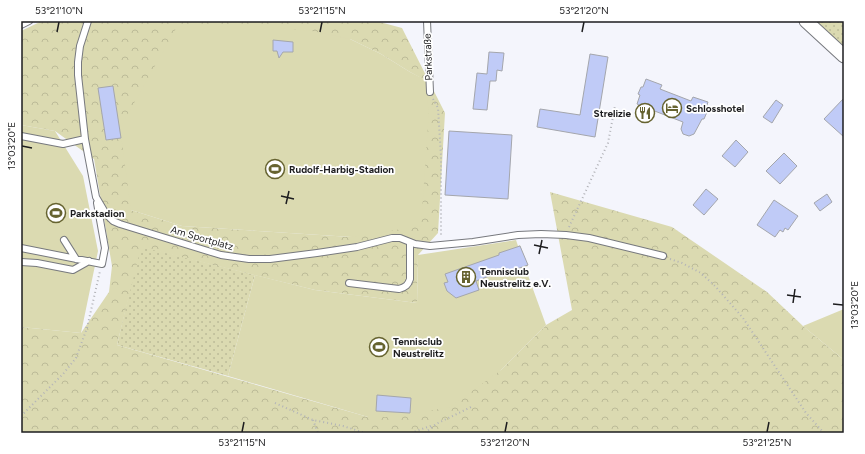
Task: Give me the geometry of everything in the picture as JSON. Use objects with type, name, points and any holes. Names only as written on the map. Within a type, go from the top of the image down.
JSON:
[{"type":"street","points":[[806,21],[844,56]]},
{"type":"lane","points":[[21,25],[29,21]]},
{"type":"lane","name":"Am Sportplatz","points":[[88,21],[80,46],[78,62],[85,139],[96,197],[106,214],[113,221],[120,224],[221,255],[236,258],[270,259],[293,257],[357,247],[392,238],[400,238],[410,242],[430,246],[441,246],[518,235],[541,234],[589,238],[663,256]]},
{"type":"lane","name":"Parkstraße","points":[[427,21],[430,92]]},
{"type":"lane","points":[[21,136],[63,144],[85,139]]},
{"type":"lane","points":[[21,248],[102,264],[105,248],[96,197]]},
{"type":"lane","points":[[64,240],[76,259]]},
{"type":"lane","points":[[349,283],[399,289],[404,288],[410,279],[410,242]]},
{"type":"lane","points":[[21,262],[37,263],[74,270],[89,261]]},
{"type":"path","points":[[430,92],[438,108],[441,156],[441,246]]},
{"type":"path","points":[[566,235],[608,143],[615,106]]},
{"type":"path","points":[[663,256],[682,263],[701,273],[715,286],[743,318],[806,413],[824,433]]},
{"type":"path","points":[[21,416],[63,374],[76,358],[83,343],[89,322],[102,264]]},
{"type":"path","points":[[275,403],[313,420],[343,426],[365,433]]},
{"type":"path","points":[[411,433],[436,424],[471,407]]},
{"type":"path","points":[[313,420],[318,433]]},
{"type":"path","points":[[425,433],[436,424]]},
{"type":"green space","points":[[42,21],[376,21],[402,28],[445,113],[438,233],[418,255],[417,303],[315,290],[141,247],[117,345],[368,417],[501,370],[546,325],[572,310],[550,192],[672,227],[767,292],[803,326],[844,360],[844,433],[21,433],[21,327],[81,333],[109,292],[112,266],[94,159],[55,131],[21,125],[21,31]],"holes":[[[350,39],[381,54],[423,79],[351,237],[182,226],[131,210]]]},
{"type":"green space","points":[[813,21],[844,21],[844,50]]},
{"type":"green space","name":"Rudolf-Harbig-Stadion","points":[[178,25],[243,25],[312,31],[350,39],[381,54],[424,79],[429,110],[421,226],[351,237],[182,226],[131,210],[120,128]]},
{"type":"green space","name":"Parkstadion","points":[[21,125],[55,131],[83,176],[98,251],[81,333],[21,327]]},
{"type":"green space","name":"Tennisclub Neustrelitz","points":[[516,240],[518,246],[520,245],[528,266],[525,267],[546,325],[501,370],[450,407],[395,417],[368,417],[228,376],[255,275],[315,290],[417,303],[418,255]]},
{"type":"green space","points":[[140,246],[255,275],[228,376],[117,345]]},
{"type":"green space","points":[[844,309],[844,360],[803,326]]},
{"type":"building","points":[[273,40],[293,42],[293,52],[283,52],[279,58],[277,51],[273,51]]},
{"type":"building","points":[[489,52],[504,53],[502,71],[497,70],[496,81],[490,81],[487,110],[473,109],[477,73],[487,74]]},
{"type":"building","points":[[590,54],[608,57],[595,137],[537,127],[540,109],[580,115]]},
{"type":"building","name":"Schlosshotel","points":[[646,79],[662,85],[660,89],[691,101],[693,97],[708,102],[705,111],[707,112],[704,119],[702,119],[694,134],[689,136],[683,134],[681,129],[683,122],[652,110],[650,117],[644,119],[639,117],[636,112],[639,105],[637,104],[640,95],[638,94]]},
{"type":"building","points":[[113,86],[121,138],[106,140],[98,88]]},
{"type":"building","points":[[844,98],[844,137],[824,119]]},
{"type":"building","points":[[776,100],[783,105],[772,123],[763,117]]},
{"type":"building","points":[[449,131],[512,135],[508,199],[445,195]]},
{"type":"building","points":[[736,140],[748,152],[735,167],[722,156]]},
{"type":"building","points":[[784,153],[797,166],[780,184],[766,171]]},
{"type":"building","points":[[706,189],[718,199],[704,215],[693,205]]},
{"type":"building","points":[[827,194],[832,202],[820,211],[814,203]]},
{"type":"building","points":[[774,200],[798,216],[788,230],[785,228],[783,232],[780,230],[775,237],[757,225]]},
{"type":"building","name":"Tennisclub Neustrelitz e.V.","points":[[520,246],[528,265],[506,273],[505,270],[476,281],[479,290],[456,298],[447,291],[444,283],[448,282],[445,274]]},
{"type":"building","points":[[377,395],[411,398],[410,413],[376,411]]},
{"type":"place","name":"Schlosshotel","points":[[672,108]]},
{"type":"place","name":"Strelizie","points":[[645,113]]},
{"type":"place","name":"Rudolf-Harbig-Stadion","points":[[275,169]]},
{"type":"place","name":"Parkstadion","points":[[56,213]]},
{"type":"place","name":"Tennisclub Neustrelitz e.V.","points":[[466,277]]},
{"type":"place","name":"Tennisclub Neustrelitz","points":[[379,347]]}]
